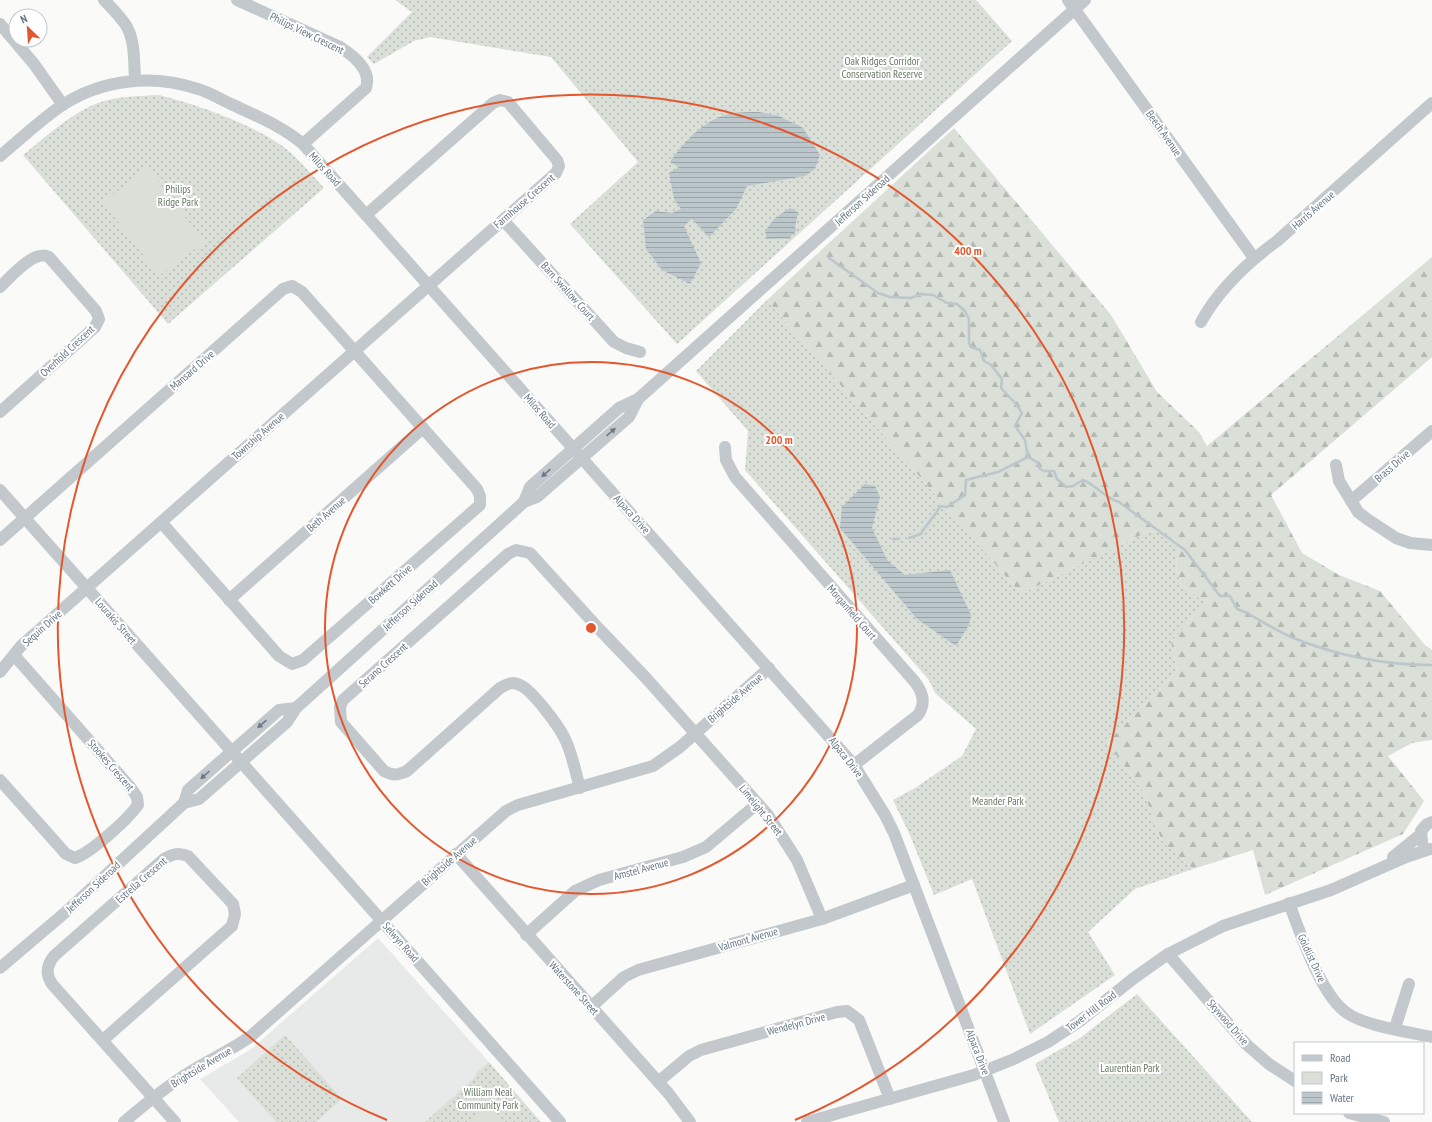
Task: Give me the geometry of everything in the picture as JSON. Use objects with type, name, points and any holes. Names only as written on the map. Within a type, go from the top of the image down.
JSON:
[{"type":"street","points":[[104,0],[130,33],[132,40],[135,79]]},
{"type":"street","name":"Philips View Crescent","points":[[236,0],[340,47],[350,54],[367,73],[368,81],[366,88],[303,144]]},
{"type":"street","name":"Jefferson Sideroad","points":[[524,502],[530,488],[619,408],[638,399],[1072,4],[1085,0]]},
{"type":"street","name":"Beech Avenue","points":[[1072,4],[1254,258]]},
{"type":"street","points":[[0,24],[34,64],[63,105]]},
{"type":"street","name":"Milos Road","points":[[0,156],[63,105],[96,89],[135,79],[164,80],[199,89],[265,120],[294,136],[303,144],[582,458]]},
{"type":"street","name":"Farmhouse Crescent","points":[[366,215],[488,108],[500,100],[508,102],[554,153],[559,166],[556,173],[429,285]]},
{"type":"street","name":"Harris Avenue","points":[[1200,322],[1211,303],[1254,258],[1277,241],[1432,103]]},
{"type":"street","name":"Barn Swallow Court","points":[[503,220],[614,342],[626,348],[640,352]]},
{"type":"street","name":"Overhold Crescent","points":[[0,287],[30,260],[38,255],[44,255],[49,257],[96,311],[99,319],[95,327],[0,412]]},
{"type":"street","name":"Township Avenue","points":[[87,588],[429,285]]},
{"type":"street","name":"Mansard Drive","points":[[25,518],[287,286],[292,286],[302,292],[354,351]]},
{"type":"street","name":"Bowkett Drive","points":[[161,522],[279,656],[292,664],[298,663],[480,504],[480,496],[477,489],[354,351]]},
{"type":"street","name":"Jefferson Sideroad","points":[[184,803],[199,800],[287,722],[296,708],[524,502],[536,497],[629,417],[638,399]]},
{"type":"street","name":"Beth Avenue","points":[[229,600],[423,428]]},
{"type":"street","name":"Brass Drive","points":[[1351,501],[1432,431]]},
{"type":"street","name":"Morganfield Court","points":[[725,447],[726,460],[735,476],[915,682],[923,695],[922,709],[918,715],[854,765]]},
{"type":"street","name":"Alpaca Drive","points":[[582,458],[854,765],[885,815],[914,885],[1004,1122]]},
{"type":"street","points":[[1336,465],[1339,481],[1358,512],[1378,528],[1410,543],[1432,546]]},
{"type":"street","name":"Lourakis Street","points":[[0,490],[241,762]]},
{"type":"street","points":[[0,540],[25,518]]},
{"type":"street","name":"Serano Crescent","points":[[580,788],[565,739],[552,718],[521,685],[512,683],[500,688],[407,771],[391,775],[384,771],[341,722],[340,707],[343,700],[508,554],[516,550],[524,550],[530,553],[695,733]]},
{"type":"street","name":"Sequin Drive","points":[[0,672],[21,646],[87,588]]},
{"type":"street","name":"Stookes Crescent","points":[[0,780],[66,854],[75,858],[82,856],[92,848],[138,805],[138,797],[132,788],[14,656]]},
{"type":"street","name":"Brightside Avenue","points":[[124,1122],[153,1098],[186,1074],[239,1045],[251,1036],[506,811],[518,805],[653,766],[664,759],[695,733],[769,668]]},
{"type":"street","name":"Jefferson Sideroad","points":[[0,968],[67,911],[184,803],[188,790],[232,751],[279,710],[296,708]]},
{"type":"street","name":"Limelight Street","points":[[695,733],[768,815],[797,860],[822,919]]},
{"type":"street","name":"Selwyn Road","points":[[241,762],[560,1122]]},
{"type":"street","name":"Amstel Avenue","points":[[526,935],[575,891],[598,880],[683,857],[706,847],[757,804]]},
{"type":"street","name":"Tower Hill Road","points":[[1364,876],[1403,851],[1420,835],[1423,827],[1432,822]]},
{"type":"street","points":[[1420,835],[1423,844],[1431,849]]},
{"type":"street","name":"Tower Hill Road","points":[[807,1122],[985,1071],[1034,1050],[1064,1032],[1168,954],[1223,926],[1331,890],[1406,857],[1431,849]]},
{"type":"street","name":"Estrella Crescent","points":[[103,1040],[232,926],[235,914],[233,904],[188,856],[181,853],[174,853],[164,859],[54,956],[49,963],[47,976],[52,984],[175,1122]]},
{"type":"street","name":"Waterstone Street","points":[[456,854],[526,935],[658,1082],[690,1122]]},
{"type":"street","name":"Valmont Avenue","points":[[591,1007],[624,977],[638,970],[822,919],[914,885]]},
{"type":"street","name":"Goldlist Drive","points":[[1289,903],[1317,973],[1334,999],[1346,1013],[1367,1023],[1395,1028],[1432,1038]]},
{"type":"street","name":"Skywood Drive","points":[[1168,954],[1246,1044],[1270,1064],[1294,1080]]},
{"type":"street","points":[[1395,1028],[1409,984]]},
{"type":"street","name":"Wendelyn Drive","points":[[658,1082],[689,1056],[701,1050],[847,1011],[854,1014],[859,1020],[890,1099]]},
{"type":"street","points":[[1353,1114],[1384,1122]]},
{"type":"shaded area","points":[[378,938],[489,1062],[477,1072],[473,1079],[425,1122],[239,1122],[200,1079],[250,1050]]},
{"type":"green space","name":"Oak Ridges Corridor Conservation Reserve","points":[[395,0],[976,0],[1012,41],[677,344],[570,224],[638,162],[551,57],[430,37],[414,41],[374,64],[367,57],[412,12]]},
{"type":"green space","name":"Philips Ridge Park","points":[[159,95],[225,116],[272,139],[296,157],[324,188],[168,324],[23,155],[60,125],[90,106],[115,99]]},
{"type":"green space","points":[[954,128],[1111,315],[1157,392],[1199,432],[1207,446],[1432,257],[1432,357],[1271,495],[1302,553],[1339,575],[1380,591],[1425,645],[1432,650],[1432,740],[1412,743],[1388,756],[1424,801],[1403,834],[1265,895],[1253,850],[1193,869],[1162,841],[1143,791],[1107,743],[1177,671],[1171,642],[1206,603],[1181,584],[1176,568],[1178,543],[1168,532],[1149,531],[1021,594],[767,300]]},
{"type":"green space","points":[[148,168],[204,242],[159,276],[103,202]]},
{"type":"green space","name":"Meander Park","points":[[767,300],[1021,594],[1149,531],[1168,532],[1178,543],[1176,568],[1181,584],[1206,603],[1171,642],[1177,671],[1107,743],[1143,791],[1162,841],[1193,869],[1135,889],[1088,932],[1115,975],[1030,1034],[972,879],[934,895],[909,833],[893,800],[915,788],[962,756],[976,729],[935,693],[929,680],[745,470],[748,431],[696,371]]},
{"type":"green space","name":"Laurentian Park","points":[[1137,994],[1252,1122],[1059,1122],[1035,1064],[1080,1038]]},
{"type":"green space","points":[[285,1035],[342,1099],[316,1122],[276,1122],[237,1078]]},
{"type":"green space","name":"William Neal Community Park","points":[[489,1062],[541,1122],[425,1122],[473,1079],[477,1072]]},
{"type":"green space","points":[[487,1107],[500,1122],[470,1122]]},
{"type":"water","points":[[743,112],[759,112],[779,116],[803,128],[820,155],[815,169],[805,176],[747,186],[736,209],[709,237],[692,219],[684,226],[701,263],[690,284],[662,270],[646,249],[643,220],[656,211],[672,213],[681,209],[674,199],[669,173],[679,167],[670,162],[690,138],[706,124],[724,115]]},
{"type":"water","points":[[790,208],[798,212],[795,227],[796,231],[788,239],[767,239],[765,231],[775,218]]},
{"type":"water","points":[[865,484],[875,486],[880,497],[872,528],[887,560],[905,575],[950,570],[971,615],[969,625],[956,646],[917,619],[840,528],[842,507]]},
{"type":"waterway","points":[[829,258],[878,293],[890,297],[911,298],[921,294],[933,295],[947,303],[957,304],[965,311],[969,319],[969,343],[971,347],[980,350],[984,361],[991,365],[1002,379],[1001,388],[1022,413],[1015,426],[1025,440],[1028,457]]},
{"type":"waterway","points":[[1028,457],[1037,462],[1040,469],[1044,471],[1054,471],[1057,479],[1066,487],[1073,486],[1083,480],[1088,482],[1109,498],[1119,502],[1185,550],[1220,596],[1230,596],[1237,609],[1279,631],[1291,637],[1325,649],[1360,658],[1414,665],[1432,665]]},
{"type":"waterway","points":[[909,538],[921,534],[940,506],[947,507],[965,495],[966,480],[998,472],[1028,457]]},
{"type":"waterway","points":[[893,539],[899,539]]}]
